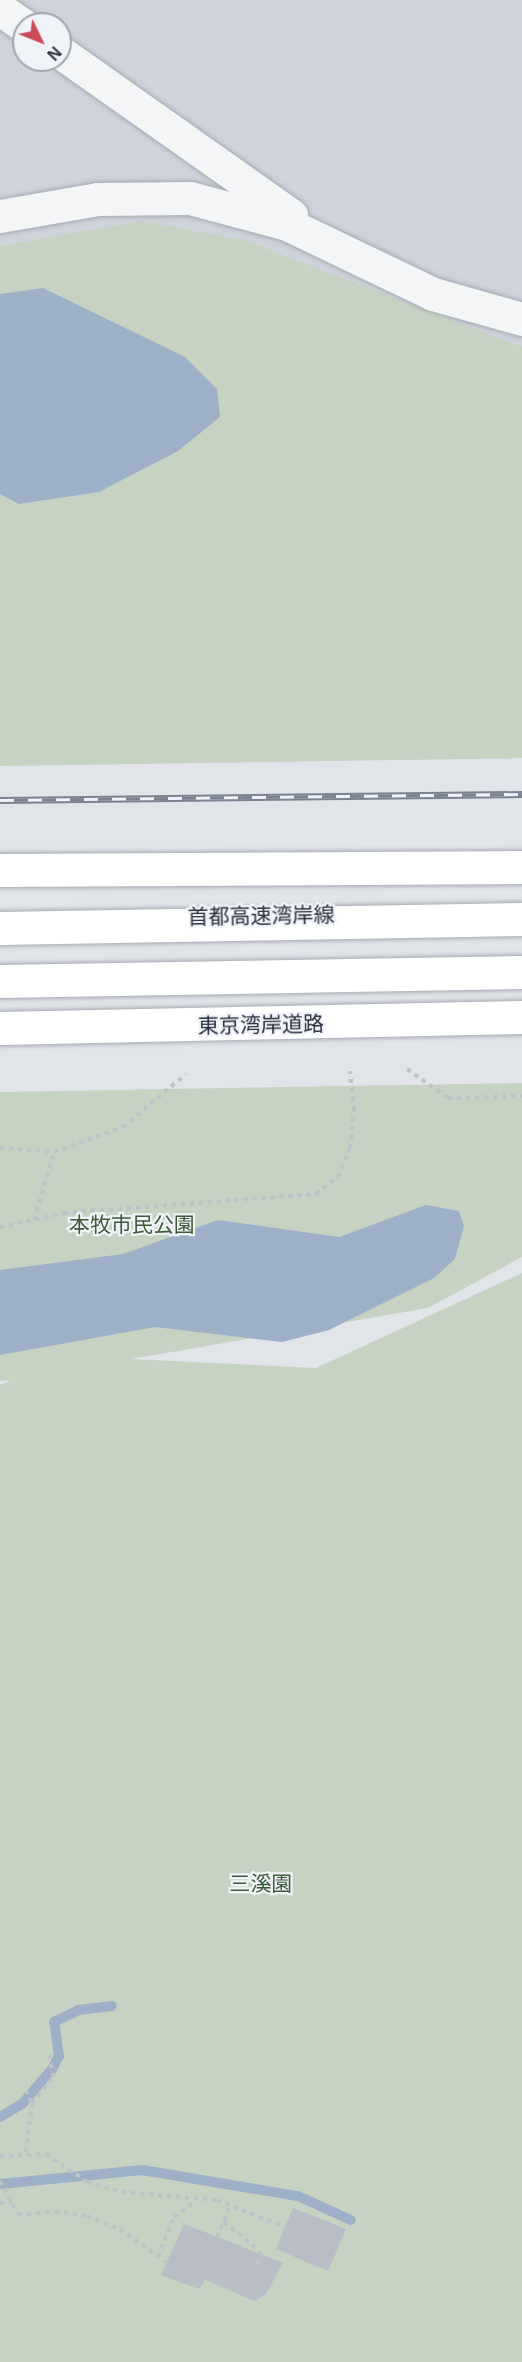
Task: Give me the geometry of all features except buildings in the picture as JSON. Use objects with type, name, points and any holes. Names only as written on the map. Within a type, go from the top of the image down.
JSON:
[{"type":"highway","points":[[0,870],[522,867]]},
{"type":"highway","name":"首都高速湾岸線","points":[[0,920],[522,912]]},
{"type":"highway","points":[[0,928],[522,919]]},
{"type":"highway","points":[[0,981],[522,972]]},
{"type":"highway","points":[[0,987],[522,984]]},
{"type":"highway","name":"東京湾岸道路","points":[[0,1028],[522,1017]]},
{"type":"lane","points":[[72,60],[326,240]]},
{"type":"lane","points":[[0,216],[97,199],[190,198],[244,210],[326,240],[433,294],[522,319]]},
{"type":"path","points":[[407,1069],[448,1098],[522,1096]]},
{"type":"path","points":[[0,1227],[34,1220],[316,1194],[338,1176],[350,1148],[354,1110],[350,1071]]},
{"type":"path","points":[[0,1148],[54,1152],[123,1127],[186,1074]]},
{"type":"path","points":[[34,1220],[54,1152]]},
{"type":"path","points":[[32,2104],[53,2077],[49,2054]]},
{"type":"path","points":[[26,2090],[32,2104],[26,2152]]},
{"type":"path","points":[[0,2158],[26,2152],[63,2164],[87,2182],[195,2202],[230,2206],[285,2228]]},
{"type":"path","points":[[0,2181],[18,2215],[55,2211],[87,2216],[120,2229],[166,2262]]},
{"type":"path","points":[[158,2257],[174,2217],[195,2202]]},
{"type":"path","points":[[0,2203],[12,2203]]},
{"type":"path","points":[[217,2237],[230,2206]]},
{"type":"path","points":[[224,2222],[261,2251],[256,2272]]},
{"type":"shaded area","points":[[0,0],[522,0],[522,758],[0,766]]},
{"type":"green space","points":[[141,221],[244,240],[522,347],[522,758],[0,766],[0,246]]},
{"type":"green space","name":"三溪園","points":[[522,1083],[522,1257],[428,1308],[131,1359],[316,1368],[522,1273],[522,2362],[0,2362],[0,1385],[11,1380],[0,1381],[0,1092]]},
{"type":"water","points":[[43,288],[185,357],[217,389],[220,417],[178,451],[99,492],[19,504],[0,494],[0,294]]},
{"type":"water","points":[[426,1205],[459,1211],[464,1226],[455,1259],[434,1278],[329,1330],[282,1342],[155,1327],[0,1355],[0,1270],[123,1254],[218,1220],[339,1237]]},
{"type":"waterway","points":[[0,2117],[23,2103],[52,2069],[59,2056],[54,2022],[79,2010],[112,2006]]},
{"type":"waterway","points":[[0,2184],[142,2170],[298,2196],[351,2220]]},
{"type":"railway","points":[[0,800],[522,794]]},
{"type":"park label","name":"本牧市民公園","points":[[132,1225]]}]
